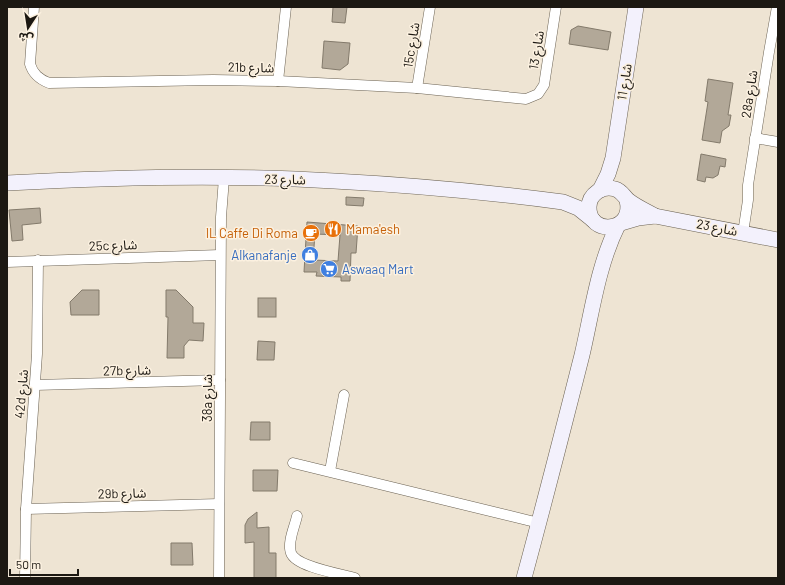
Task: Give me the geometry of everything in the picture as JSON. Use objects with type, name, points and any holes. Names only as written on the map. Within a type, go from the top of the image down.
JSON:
[{"type":"street","name":"21b شارع","points":[[34,7],[30,64],[36,77],[49,83],[197,80],[278,81],[417,88],[520,98],[532,97],[538,94]]},
{"type":"street","points":[[278,81],[286,7]]},
{"type":"street","name":"15c شارع","points":[[417,88],[430,7]]},
{"type":"street","name":"شارع 13","points":[[538,94],[545,80],[556,7]]},
{"type":"street","name":"شارع 11","points":[[596,193],[608,174],[613,158],[636,7]]},
{"type":"street","name":"28a شارع","points":[[740,232],[748,200],[748,185],[755,138],[777,7]]},
{"type":"street","points":[[755,138],[778,142]]},
{"type":"street","name":"شارع 11","points":[[613,158],[615,175],[623,196]]},
{"type":"street","name":"شارع 23","points":[[7,183],[139,178],[332,180],[476,192],[563,202],[578,208],[595,222]]},
{"type":"street","name":"38a شارع","points":[[219,578],[220,255],[222,207],[220,178]]},
{"type":"street","points":[[524,578],[591,318],[603,262],[619,224],[628,212],[628,206],[623,196],[610,188],[596,193],[590,202],[589,208],[602,242],[603,262]]},
{"type":"street","name":"شارع 23","points":[[563,202],[596,193]]},
{"type":"street","name":"شارع 23","points":[[623,196],[655,216]]},
{"type":"street","name":"شارع 23","points":[[619,224],[638,218],[655,216],[778,240]]},
{"type":"street","points":[[595,222],[608,227],[619,224]]},
{"type":"street","name":"25c شارع","points":[[7,262],[220,255]]},
{"type":"street","name":"42d شارع","points":[[25,578],[26,509],[38,322],[38,260]]},
{"type":"street","name":"27b شارع","points":[[35,385],[220,380]]},
{"type":"street","points":[[330,471],[344,395]]},
{"type":"street","points":[[293,463],[539,523]]},
{"type":"street","name":"29b شارع","points":[[26,509],[219,504]]},
{"type":"street","points":[[297,516],[290,544],[291,554],[297,560],[310,566],[355,578]]},
{"type":"building","points":[[333,7],[347,7],[345,23],[332,22]]},
{"type":"building","points":[[578,26],[611,32],[608,50],[569,44],[571,30]]},
{"type":"building","points":[[324,41],[350,43],[348,64],[340,70],[322,68]]},
{"type":"building","points":[[708,79],[733,83],[728,115],[731,115],[729,126],[722,131],[720,143],[702,140],[708,102],[705,101]]},
{"type":"building","points":[[701,154],[726,159],[725,167],[720,166],[718,175],[713,178],[706,177],[705,182],[697,180]]},
{"type":"building","points":[[346,197],[364,198],[363,206],[346,205]]},
{"type":"building","points":[[40,208],[41,223],[22,225],[23,240],[12,241],[9,210]]},
{"type":"building","points":[[307,222],[358,226],[356,253],[351,253],[350,281],[341,281],[341,277],[316,276],[317,272],[304,272]],"holes":[[[315,234],[340,235],[338,261],[313,260]]]},
{"type":"building","points":[[82,290],[99,290],[99,315],[71,315],[70,302]]},
{"type":"building","points":[[166,290],[176,290],[193,307],[193,323],[204,323],[203,341],[189,340],[184,346],[184,358],[167,358],[168,317],[166,317]]},
{"type":"building","points":[[258,298],[276,298],[276,317],[258,317]]},
{"type":"building","points":[[258,341],[275,342],[274,360],[257,360]]},
{"type":"building","points":[[251,422],[270,422],[270,440],[250,440]]},
{"type":"building","points":[[253,470],[278,470],[277,491],[253,491]]},
{"type":"building","points":[[257,512],[257,528],[269,527],[269,553],[276,553],[276,578],[254,578],[254,542],[245,543],[245,525],[248,519]]},
{"type":"building","points":[[171,543],[192,543],[193,565],[171,565]]},
{"type":"place","name":"Mama'esh","points":[[333,229]]},
{"type":"place","name":"IL Caffe Di Roma","points":[[311,233]]},
{"type":"place","name":"Alkanafanje","points":[[310,255]]},
{"type":"place","name":"Aswaaq Mart","points":[[329,269]]}]
